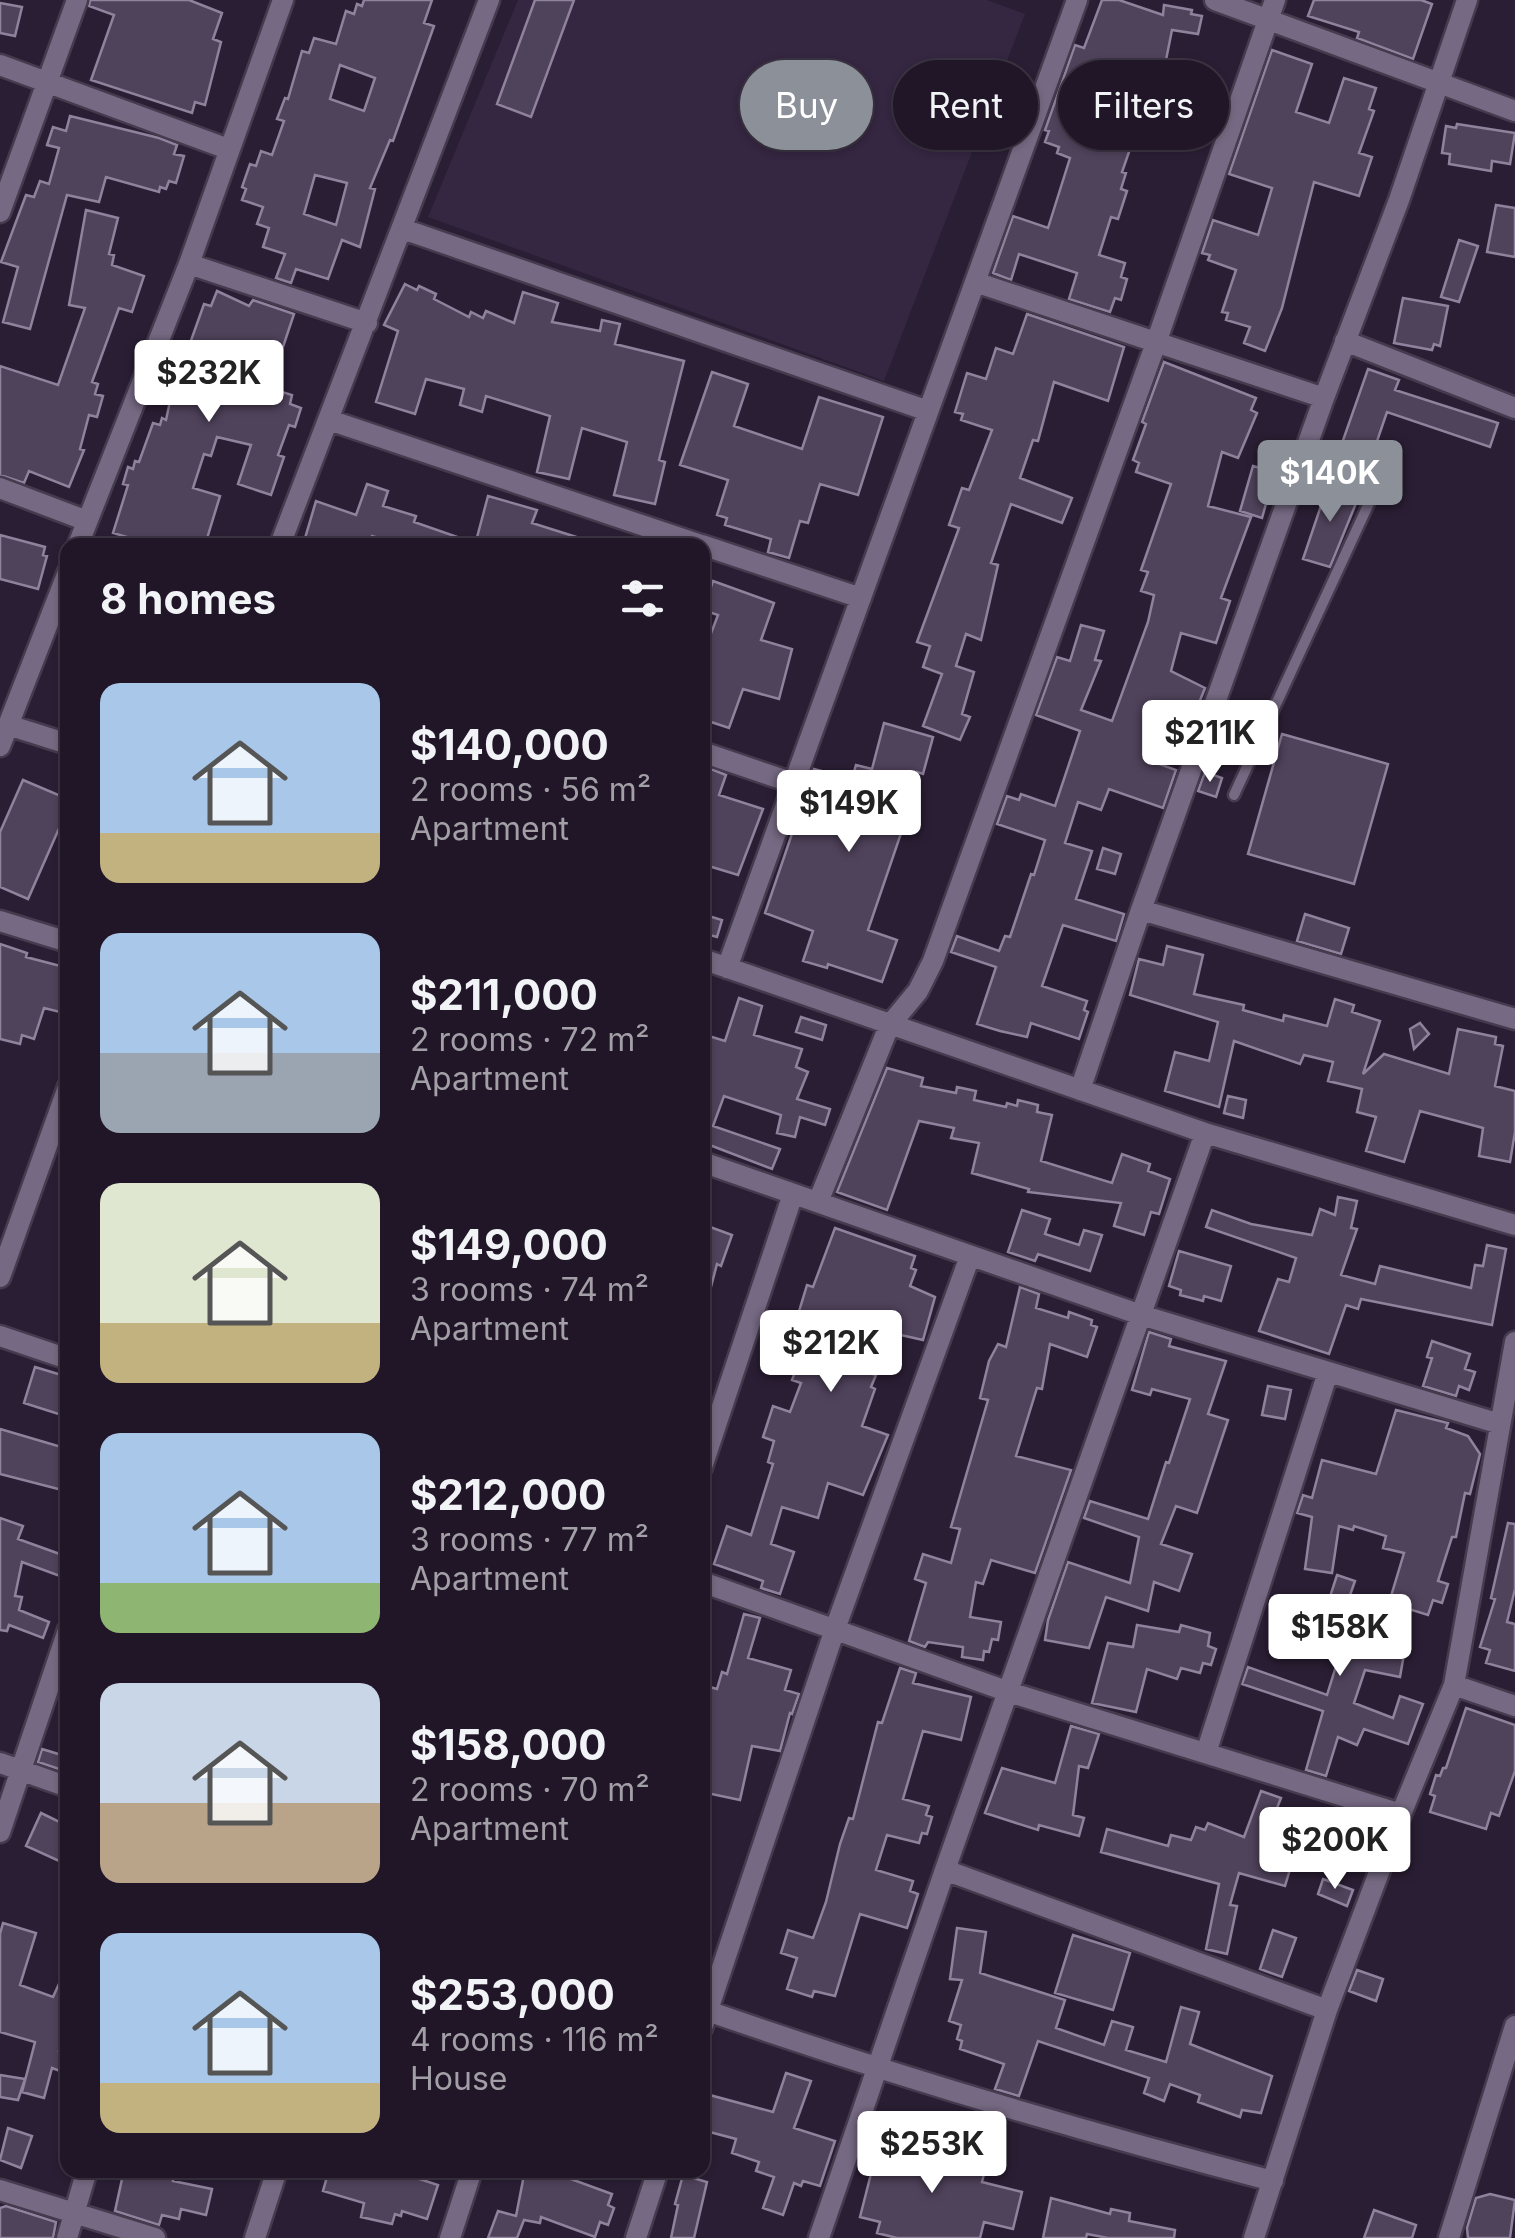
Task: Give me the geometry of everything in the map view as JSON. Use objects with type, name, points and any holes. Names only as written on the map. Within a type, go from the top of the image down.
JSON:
[{"type":"street","points":[[0,212],[78,0]]},
{"type":"street","points":[[81,538],[189,264],[284,0]]},
{"type":"street","points":[[283,538],[489,0]]},
{"type":"street","points":[[728,968],[1077,0]]},
{"type":"street","points":[[1215,0],[1272,9],[1438,84],[1515,111]]},
{"type":"street","points":[[1080,1090],[1467,0]]},
{"type":"street","points":[[818,1202],[890,1026],[918,991],[933,961],[1158,340],[1272,9]]},
{"type":"street","points":[[0,65],[228,149]]},
{"type":"street","points":[[403,229],[928,411]]},
{"type":"street","points":[[189,264],[366,323]]},
{"type":"street","points":[[975,282],[1324,398]]},
{"type":"street","points":[[1345,341],[1515,408]]},
{"type":"street","points":[[328,420],[681,538]]},
{"type":"street","points":[[0,488],[87,521]]},
{"type":"street","points":[[710,548],[861,598]]},
{"type":"street","points":[[0,746],[60,592]]},
{"type":"street","points":[[8,725],[60,741]]},
{"type":"street","points":[[710,755],[794,783]]},
{"type":"street","points":[[1142,910],[1515,1020]]},
{"type":"street","points":[[0,921],[60,940]]},
{"type":"street","points":[[710,962],[1205,1133],[1515,1225]]},
{"type":"street","points":[[0,1277],[60,1109]]},
{"type":"street","points":[[822,2237],[945,1870],[1205,1133]]},
{"type":"street","points":[[710,1165],[1142,1315],[1500,1424]]},
{"type":"street","points":[[710,1443],[793,1194]]},
{"type":"street","points":[[710,1998],[970,1256]]},
{"type":"street","points":[[0,1336],[60,1356]]},
{"type":"street","points":[[1254,2238],[1327,2010],[1454,1685],[1515,1342]]},
{"type":"street","points":[[1206,1753],[1328,1372]]},
{"type":"street","points":[[710,1585],[1010,1692],[1401,1814]]},
{"type":"street","points":[[0,1832],[10,1767],[60,1649]]},
{"type":"street","points":[[1454,1685],[1515,1706]]},
{"type":"street","points":[[10,1767],[60,1785]]},
{"type":"street","points":[[945,1870],[1327,2010]]},
{"type":"street","points":[[710,2018],[1100,2136],[1274,2181]]},
{"type":"street","points":[[1449,2238],[1515,2026]]},
{"type":"street","points":[[67,2238],[84,2178]]},
{"type":"street","points":[[255,2238],[274,2178]]},
{"type":"street","points":[[450,2238],[469,2178]]},
{"type":"street","points":[[636,2238],[655,2178]]},
{"type":"street","points":[[0,2190],[155,2238]]},
{"type":"lane","points":[[1234,795],[1370,502],[1369,491],[1302,461]]},
{"type":"shaded area","points":[[518,0],[987,0],[1025,14],[1007,60],[893,60],[893,150],[973,150],[884,381],[428,217]]},
{"type":"building","points":[[90,0],[189,0],[222,13],[213,39],[221,42],[205,105],[195,102],[192,113],[91,80],[114,15],[89,6]]},
{"type":"building","points":[[364,0],[432,0],[424,23],[434,26],[393,141],[390,140],[370,188],[375,189],[360,247],[342,240],[328,279],[296,269],[291,283],[276,278],[285,254],[263,247],[269,228],[257,224],[263,207],[242,200],[246,189],[242,187],[250,164],[256,166],[261,151],[272,155],[284,121],[277,119],[285,98],[288,99],[302,51],[309,53],[314,38],[336,44],[346,11],[354,14],[357,4],[362,6]],"holes":[[[340,65],[375,78],[364,111],[330,99]],[[315,175],[347,183],[336,225],[304,214]]]},
{"type":"building","points":[[535,0],[574,0],[531,117],[497,104]]},
{"type":"building","points":[[1102,0],[1119,0],[1163,15],[1164,5],[1202,16],[1198,34],[1172,30],[1166,60],[1070,60],[1075,45],[1084,48]]},
{"type":"building","points":[[1314,0],[1421,0],[1432,4],[1413,59],[1357,38],[1359,32],[1308,16]]},
{"type":"building","points":[[0,3],[22,7],[15,36],[0,33]]},
{"type":"building","points":[[1272,50],[1312,64],[1296,112],[1329,123],[1344,78],[1376,88],[1369,109],[1374,111],[1359,153],[1372,157],[1359,196],[1314,182],[1282,308],[1265,351],[1244,343],[1250,327],[1226,320],[1228,313],[1222,312],[1236,270],[1208,260],[1210,255],[1202,253],[1213,220],[1258,235],[1272,188],[1229,174]]},
{"type":"building","points":[[1058,93],[1058,147],[1045,142],[1049,131],[1045,130]]},
{"type":"building","points":[[70,116],[159,138],[177,145],[174,154],[184,156],[176,183],[169,181],[166,189],[160,187],[159,192],[106,177],[99,202],[67,195],[30,329],[3,322],[18,267],[1,262],[26,195],[34,197],[40,181],[49,184],[59,148],[47,145],[53,127],[66,131]]},
{"type":"building","points":[[1457,124],[1515,133],[1510,164],[1492,161],[1491,171],[1449,164],[1450,154],[1442,153],[1446,126],[1456,128]]},
{"type":"building","points":[[1130,150],[1122,172],[1126,173],[1121,189],[1127,191],[1118,219],[1111,217],[1099,255],[1125,263],[1121,277],[1127,279],[1121,300],[1115,298],[1110,312],[1069,299],[1077,273],[1019,254],[1011,280],[993,273],[1013,216],[1048,228],[1070,158],[1057,153]]},
{"type":"building","points":[[1496,205],[1515,208],[1515,257],[1487,252]]},
{"type":"building","points":[[86,210],[118,218],[109,254],[114,255],[112,265],[144,276],[132,312],[119,308],[92,382],[98,384],[95,394],[103,396],[97,417],[89,415],[80,449],[84,450],[69,487],[29,471],[24,483],[0,475],[0,366],[58,385],[85,308],[69,305]]},
{"type":"building","points":[[1459,240],[1478,246],[1459,302],[1441,297]]},
{"type":"building","points":[[405,284],[436,294],[434,299],[469,317],[471,312],[483,318],[486,311],[514,323],[523,292],[558,303],[552,322],[600,331],[602,320],[620,324],[615,344],[684,361],[659,460],[665,462],[655,504],[614,495],[627,442],[582,428],[569,479],[537,472],[550,416],[486,396],[482,412],[460,405],[464,389],[426,379],[415,414],[376,402],[398,331],[384,325]]},
{"type":"building","points":[[217,291],[249,306],[253,300],[294,314],[280,356],[249,345],[237,378],[292,395],[290,404],[301,408],[295,427],[289,425],[278,455],[284,457],[271,495],[238,484],[251,445],[217,437],[211,456],[204,454],[193,488],[220,496],[207,538],[130,538],[113,533],[128,485],[123,484],[128,467],[133,469],[135,461],[139,462],[153,423],[160,425],[162,418],[166,420],[175,378],[168,377],[173,356],[179,357],[181,348],[188,349],[204,304],[211,306]]},
{"type":"building","points":[[1403,298],[1448,306],[1440,346],[1434,344],[1432,350],[1394,343]]},
{"type":"building","points":[[1027,314],[1124,347],[1108,401],[1054,382],[1038,441],[1033,440],[1020,478],[1072,498],[1062,523],[1011,504],[991,563],[998,565],[981,640],[966,634],[956,666],[974,672],[962,714],[970,717],[960,740],[923,726],[942,674],[923,667],[930,646],[917,642],[959,528],[949,525],[962,488],[969,490],[992,430],[961,420],[963,414],[955,412],[967,373],[986,379],[996,348],[1013,354]]},
{"type":"building","points":[[1164,362],[1256,398],[1251,410],[1257,413],[1238,458],[1222,452],[1208,506],[1251,517],[1221,598],[1230,601],[1216,643],[1181,633],[1171,671],[1205,688],[1197,708],[1189,705],[1178,735],[1171,732],[1159,764],[1176,770],[1163,808],[1109,789],[1101,810],[1078,802],[1065,843],[1092,851],[1076,899],[1124,914],[1116,941],[1063,925],[1042,986],[1087,1001],[1084,1010],[1088,1012],[1079,1039],[1031,1023],[1027,1037],[1000,1031],[977,1024],[996,967],[951,952],[957,936],[999,951],[1005,936],[1010,937],[1031,874],[1034,875],[1045,840],[997,824],[1007,796],[1019,800],[1021,794],[1055,806],[1080,731],[1036,715],[1057,657],[1070,661],[1081,625],[1104,631],[1095,660],[1101,661],[1081,710],[1112,721],[1148,622],[1154,595],[1141,591],[1148,572],[1141,570],[1171,484],[1136,472],[1139,463],[1133,460]]},
{"type":"building","points":[[1368,369],[1399,380],[1395,390],[1498,423],[1490,447],[1387,412],[1364,479],[1334,466]]},
{"type":"building","points":[[712,372],[748,384],[734,426],[802,449],[819,397],[883,417],[858,495],[820,484],[808,523],[800,521],[789,558],[768,552],[771,539],[725,525],[727,518],[717,515],[728,480],[680,465]]},
{"type":"building","points":[[1253,466],[1275,472],[1262,518],[1240,511]]},
{"type":"building","points":[[1329,482],[1359,496],[1330,567],[1303,559]]},
{"type":"building","points":[[367,484],[388,491],[383,506],[416,516],[414,522],[460,538],[305,538],[316,501],[356,515]]},
{"type":"building","points":[[488,496],[537,510],[532,523],[580,538],[477,538]]},
{"type":"building","points":[[0,535],[45,547],[43,555],[47,556],[38,589],[0,579]]},
{"type":"building","points":[[713,581],[774,603],[761,640],[792,649],[779,699],[743,689],[729,728],[710,722],[710,636],[718,615],[710,612]]},
{"type":"building","points":[[884,723],[933,737],[923,774],[917,772],[909,810],[868,930],[897,940],[882,982],[828,964],[827,968],[803,961],[813,931],[765,913],[814,769],[852,779],[856,765],[872,769]]},
{"type":"building","points":[[1282,734],[1388,764],[1354,884],[1248,854]]},
{"type":"building","points":[[710,771],[726,775],[719,795],[763,809],[738,875],[710,866]]},
{"type":"building","points":[[1205,772],[1222,778],[1216,797],[1198,791]]},
{"type":"building","points":[[23,780],[60,796],[60,826],[28,899],[0,887],[0,832]]},
{"type":"building","points":[[1103,848],[1121,854],[1115,874],[1097,869]]},
{"type":"building","points":[[1305,914],[1349,928],[1341,954],[1297,941]]},
{"type":"building","points":[[710,916],[722,920],[717,937],[710,935]]},
{"type":"building","points":[[0,944],[27,953],[26,957],[60,966],[60,1012],[44,1008],[34,1039],[22,1035],[20,1044],[0,1039]]},
{"type":"building","points":[[1167,946],[1203,955],[1194,994],[1244,1005],[1243,1010],[1283,1021],[1284,1015],[1327,1026],[1335,999],[1354,1005],[1352,1012],[1380,1021],[1363,1074],[1384,1054],[1449,1074],[1458,1029],[1496,1037],[1495,1044],[1503,1046],[1495,1086],[1515,1091],[1510,1162],[1479,1156],[1483,1128],[1420,1111],[1404,1162],[1366,1151],[1376,1117],[1357,1112],[1362,1089],[1328,1081],[1333,1062],[1304,1055],[1300,1064],[1234,1041],[1219,1107],[1165,1091],[1175,1052],[1209,1061],[1218,1022],[1130,995],[1139,959],[1163,965]]},
{"type":"building","points":[[739,998],[762,1006],[754,1035],[802,1049],[796,1067],[808,1072],[797,1099],[830,1109],[825,1125],[800,1117],[795,1137],[777,1133],[781,1115],[724,1096],[713,1126],[780,1149],[772,1169],[710,1145],[710,1036],[725,1041]]},
{"type":"building","points":[[801,1017],[826,1025],[822,1040],[796,1032]]},
{"type":"building","points":[[1420,1023],[1429,1034],[1414,1049],[1410,1029]]},
{"type":"building","points":[[887,1068],[923,1078],[921,1086],[956,1093],[957,1087],[976,1091],[974,1100],[1006,1107],[1007,1103],[1017,1106],[1018,1100],[1038,1105],[1037,1112],[1052,1115],[1041,1161],[1112,1183],[1122,1154],[1150,1164],[1148,1171],[1170,1179],[1159,1214],[1151,1212],[1144,1235],[1114,1226],[1121,1203],[1028,1192],[1029,1189],[972,1173],[979,1143],[951,1138],[954,1128],[919,1121],[887,1210],[837,1192]]},
{"type":"building","points":[[1228,1096],[1246,1100],[1243,1118],[1224,1113]]},
{"type":"building","points":[[1338,1197],[1357,1201],[1351,1228],[1357,1229],[1341,1275],[1375,1284],[1380,1266],[1471,1288],[1475,1265],[1483,1266],[1487,1245],[1506,1249],[1492,1325],[1361,1299],[1358,1309],[1346,1305],[1329,1354],[1259,1331],[1278,1279],[1289,1282],[1296,1258],[1206,1227],[1212,1210],[1251,1224],[1312,1235],[1320,1209],[1335,1215]]},
{"type":"building","points":[[1022,1210],[1050,1219],[1045,1234],[1079,1245],[1084,1230],[1102,1235],[1090,1271],[1038,1254],[1035,1261],[1008,1252]]},
{"type":"building","points":[[710,1227],[732,1235],[721,1266],[717,1264],[710,1290]]},
{"type":"building","points":[[835,1228],[915,1256],[911,1268],[916,1270],[910,1286],[935,1297],[923,1340],[883,1331],[869,1373],[876,1375],[871,1387],[875,1389],[862,1426],[888,1435],[863,1495],[828,1483],[818,1518],[782,1507],[771,1544],[794,1552],[780,1594],[761,1588],[763,1581],[714,1564],[727,1526],[751,1535],[773,1464],[768,1462],[774,1441],[763,1437],[773,1406],[790,1412],[801,1383],[792,1380],[814,1323],[797,1318],[807,1285],[813,1287]]},
{"type":"building","points":[[1179,1251],[1231,1266],[1221,1301],[1180,1295],[1181,1290],[1169,1286]]},
{"type":"building","points":[[1020,1287],[1039,1294],[1036,1308],[1068,1318],[1069,1312],[1092,1320],[1091,1325],[1097,1327],[1087,1357],[1050,1344],[1042,1389],[1037,1388],[1016,1456],[1071,1470],[1035,1573],[991,1560],[983,1584],[976,1582],[970,1617],[1001,1622],[998,1640],[992,1639],[983,1660],[962,1657],[963,1647],[928,1642],[925,1647],[909,1641],[926,1583],[915,1579],[923,1554],[951,1563],[960,1529],[951,1527],[988,1400],[980,1398],[989,1361],[998,1344],[1006,1347]]},
{"type":"building","points":[[1149,1332],[1171,1339],[1169,1346],[1226,1361],[1208,1414],[1228,1420],[1197,1513],[1176,1506],[1161,1544],[1192,1554],[1179,1591],[1154,1582],[1148,1611],[1106,1597],[1089,1648],[1045,1640],[1068,1562],[1130,1583],[1139,1537],[1084,1518],[1090,1501],[1148,1519],[1166,1462],[1169,1463],[1190,1399],[1152,1389],[1150,1395],[1132,1390]]},
{"type":"building","points":[[1432,1341],[1470,1354],[1465,1369],[1475,1372],[1469,1390],[1459,1386],[1456,1396],[1423,1386],[1432,1358],[1427,1357]]},
{"type":"building","points":[[35,1367],[60,1375],[60,1414],[24,1403]]},
{"type":"building","points":[[1268,1386],[1291,1390],[1285,1419],[1262,1415]]},
{"type":"building","points":[[1396,1410],[1448,1423],[1446,1428],[1468,1436],[1480,1454],[1470,1494],[1465,1493],[1456,1537],[1452,1537],[1438,1581],[1448,1584],[1442,1603],[1433,1600],[1428,1615],[1389,1603],[1404,1553],[1383,1548],[1386,1536],[1354,1526],[1353,1530],[1339,1526],[1332,1573],[1305,1569],[1312,1517],[1297,1513],[1303,1495],[1312,1498],[1322,1460],[1376,1474]]},
{"type":"building","points":[[0,1429],[60,1447],[60,1489],[0,1474]]},
{"type":"building","points":[[0,1518],[23,1526],[18,1539],[60,1554],[60,1576],[22,1562],[15,1596],[22,1597],[19,1610],[49,1622],[43,1638],[9,1625],[7,1631],[0,1630]]},
{"type":"building","points":[[1508,1523],[1515,1524],[1515,1589],[1507,1622],[1515,1624],[1515,1671],[1486,1663],[1490,1650],[1480,1647],[1495,1599],[1491,1598]]},
{"type":"building","points":[[1337,1575],[1355,1581],[1349,1598],[1355,1600],[1344,1635],[1392,1644],[1390,1651],[1404,1654],[1400,1677],[1365,1670],[1354,1703],[1393,1718],[1400,1696],[1423,1704],[1408,1744],[1364,1729],[1357,1745],[1338,1737],[1326,1776],[1306,1770],[1323,1711],[1242,1684],[1248,1667],[1327,1695],[1341,1650],[1319,1647],[1284,1633],[1286,1627],[1274,1623],[1281,1606],[1312,1617],[1316,1603],[1327,1606]]},
{"type":"building","points":[[744,1614],[760,1618],[748,1658],[791,1670],[785,1690],[799,1694],[780,1751],[752,1746],[740,1800],[710,1794],[710,1687],[717,1689],[722,1672],[727,1674]]},
{"type":"building","points":[[1137,1625],[1179,1632],[1181,1625],[1210,1633],[1208,1646],[1216,1649],[1211,1665],[1203,1663],[1200,1673],[1181,1668],[1177,1679],[1147,1669],[1136,1712],[1092,1703],[1108,1643],[1133,1647]]},
{"type":"building","points":[[900,1668],[916,1673],[913,1683],[971,1697],[961,1740],[923,1731],[903,1799],[929,1806],[926,1815],[932,1817],[927,1834],[922,1833],[919,1843],[887,1835],[876,1870],[913,1881],[910,1891],[918,1894],[907,1928],[860,1914],[835,1996],[814,1991],[812,1997],[787,1989],[797,1958],[781,1953],[788,1930],[813,1938],[840,1844],[849,1818],[853,1819],[878,1722],[882,1723]]},
{"type":"building","points":[[1466,1708],[1515,1725],[1515,1771],[1499,1816],[1491,1813],[1486,1829],[1430,1812],[1436,1775],[1440,1776],[1446,1768]]},
{"type":"building","points":[[1071,1726],[1099,1734],[1088,1768],[1079,1766],[1073,1815],[1084,1818],[1079,1836],[1039,1825],[1038,1830],[985,1813],[1002,1768],[1055,1783]]},
{"type":"building","points":[[42,1749],[60,1755],[60,1769],[38,1762]]},
{"type":"building","points":[[1261,1791],[1281,1798],[1262,1846],[1294,1856],[1285,1886],[1239,1873],[1230,1905],[1237,1906],[1227,1954],[1206,1949],[1219,1884],[1101,1852],[1107,1829],[1168,1846],[1171,1835],[1191,1840],[1196,1827],[1205,1830],[1208,1823],[1244,1837]]},
{"type":"building","points":[[41,1813],[60,1822],[60,1861],[26,1846]]},
{"type":"building","points":[[1323,1879],[1353,1890],[1347,1906],[1318,1894]]},
{"type":"building","points":[[3,1923],[36,1933],[20,1985],[53,1997],[60,1982],[60,2071],[52,2068],[44,2098],[22,2092],[35,2042],[0,2032]]},
{"type":"building","points":[[957,1928],[986,1932],[980,1973],[1065,2000],[1056,2028],[1104,2045],[1112,2021],[1133,2027],[1126,2050],[1166,2062],[1181,2007],[1199,2012],[1190,2044],[1272,2076],[1261,2113],[1242,2110],[1240,2117],[1198,2102],[1200,2095],[1170,2084],[1164,2101],[1144,2093],[1149,2078],[1038,2041],[1019,2096],[995,2089],[1004,2064],[960,2049],[962,2041],[957,2039],[961,2025],[949,2021],[962,1980],[950,1979]]},
{"type":"building","points":[[1273,1930],[1296,1938],[1282,1977],[1260,1969]]},
{"type":"building","points":[[1073,1935],[1130,1953],[1113,2010],[1055,1993]]},
{"type":"building","points":[[1357,1970],[1383,1979],[1376,2001],[1349,1991]]},
{"type":"building","points":[[786,2073],[811,2081],[794,2128],[835,2141],[820,2186],[803,2181],[801,2186],[794,2183],[783,2215],[763,2208],[774,2177],[756,2171],[759,2162],[732,2153],[736,2139],[710,2132],[710,2095],[773,2112]]},
{"type":"building","points":[[0,2075],[25,2079],[18,2100],[0,2097]]},
{"type":"building","points":[[8,2128],[32,2136],[21,2168],[0,2160]]},
{"type":"building","points":[[875,2133],[932,2157],[985,2170],[982,2182],[1022,2192],[1013,2229],[984,2222],[980,2238],[897,2238],[877,2233],[880,2222],[860,2217],[875,2158],[866,2155]]},
{"type":"building","points":[[122,2178],[174,2178],[173,2181],[212,2189],[206,2215],[181,2209],[179,2219],[162,2215],[159,2225],[115,2211]]},
{"type":"building","points":[[327,2178],[417,2178],[438,2185],[427,2219],[402,2211],[401,2216],[395,2214],[392,2224],[361,2217],[364,2203],[323,2191]]},
{"type":"building","points":[[523,2178],[568,2178],[612,2194],[608,2205],[614,2208],[608,2225],[600,2222],[595,2237],[541,2217],[540,2223],[524,2220],[517,2238],[488,2238],[498,2211],[516,2216]]},
{"type":"building","points":[[682,2178],[707,2182],[694,2238],[671,2238],[678,2205],[675,2204]]},
{"type":"building","points":[[1490,2194],[1515,2200],[1510,2238],[1468,2238],[1476,2198]]},
{"type":"building","points":[[1051,2198],[1110,2214],[1111,2209],[1130,2213],[1129,2221],[1175,2230],[1174,2238],[1108,2238],[1087,2234],[1086,2238],[1043,2238]]},
{"type":"building","points":[[6,2206],[56,2222],[53,2238],[0,2238],[0,2208]]},
{"type":"building","points":[[1374,2210],[1416,2225],[1412,2238],[1364,2238]]}]
